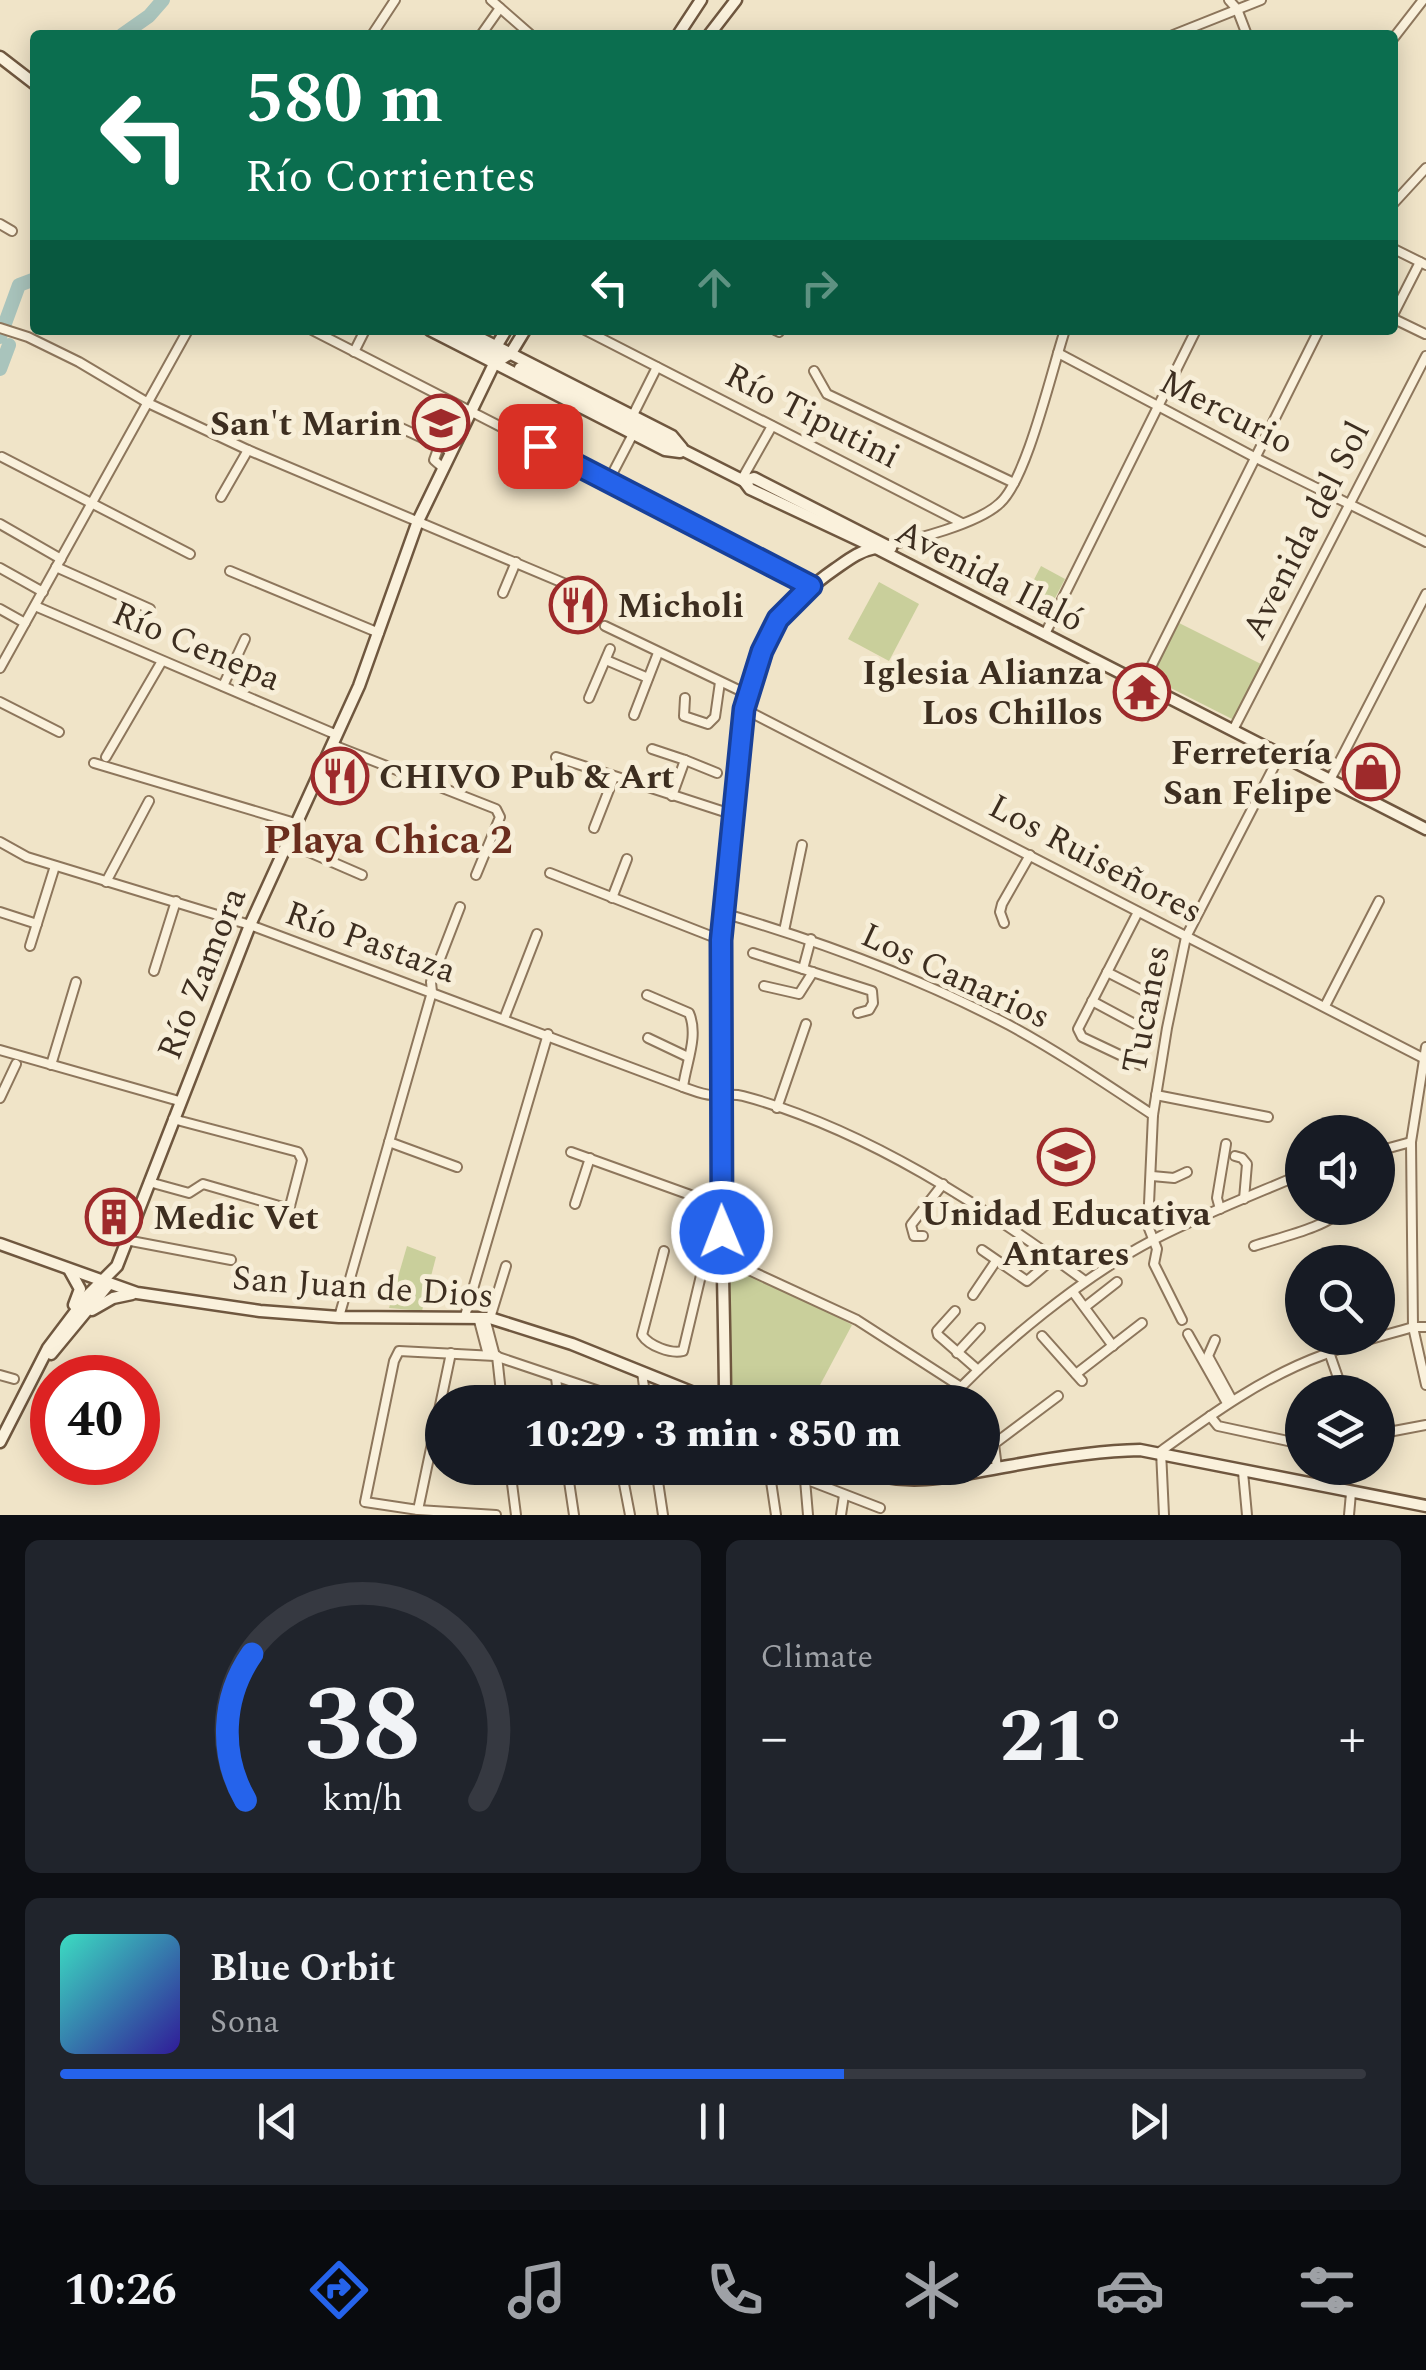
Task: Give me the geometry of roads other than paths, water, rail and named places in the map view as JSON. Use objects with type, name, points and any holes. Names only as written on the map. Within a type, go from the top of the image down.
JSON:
[{"type":"street","points":[[375,30],[395,0]]},
{"type":"street","points":[[491,0],[523,30]]},
{"type":"street","points":[[681,30],[701,0]]},
{"type":"street","points":[[713,30],[736,0]]},
{"type":"street","points":[[1228,0],[1245,30]]},
{"type":"street","points":[[1185,30],[1261,0]]},
{"type":"street","points":[[1398,32],[1423,0]]},
{"type":"street","points":[[485,30],[500,8]]},
{"type":"street","points":[[0,57],[30,80]]},
{"type":"street","points":[[1398,198],[1426,168]]},
{"type":"street","points":[[0,224],[12,232]]},
{"type":"street","points":[[1398,251],[1423,263],[1398,307]]},
{"type":"street","points":[[1398,321],[1425,334]]},
{"type":"street","points":[[0,328],[28,336],[148,403],[248,450],[580,590]]},
{"type":"street","points":[[0,668],[185,335]]},
{"type":"street","points":[[322,335],[811,586]]},
{"type":"street","points":[[354,352],[362,335]]},
{"type":"street","points":[[439,335],[665,450],[687,453]]},
{"type":"street","points":[[458,335],[511,353],[634,416],[672,436],[687,453]]},
{"type":"street","points":[[471,335],[492,349]]},
{"type":"street","points":[[494,364],[492,349],[502,335]]},
{"type":"street","points":[[494,364],[511,353],[522,335]]},
{"type":"street","name":"Río Tiputini","points":[[595,335],[962,522]]},
{"type":"street","points":[[725,1385],[720,1206],[721,940],[747,694],[778,619],[811,586],[852,557],[962,522],[1000,504],[1014,483],[1036,427],[1064,335]]},
{"type":"street","points":[[1046,631],[1193,335]]},
{"type":"street","points":[[1144,681],[1317,335]]},
{"type":"street","name":"Mercurio","points":[[1058,354],[1426,542]]},
{"type":"street","name":"Avenida del Sol","points":[[1234,728],[1426,356]]},
{"type":"street","name":"Río Zamora","points":[[51,1355],[117,1266],[250,925],[379,633],[442,467],[445,448],[471,410],[494,364]]},
{"type":"street","points":[[634,416],[658,367]]},
{"type":"street","name":"Avenida Ilaló","points":[[520,368],[743,480],[750,489],[881,547],[1426,827]]},
{"type":"street","points":[[814,371],[827,394],[1014,483]]},
{"type":"street","points":[[743,480],[772,426]]},
{"type":"street","points":[[402,428],[445,448]]},
{"type":"street","points":[[608,482],[633,434]]},
{"type":"street","points":[[221,497],[248,450]]},
{"type":"street","points":[[2,457],[190,554]]},
{"type":"street","points":[[0,524],[59,563],[150,609]]},
{"type":"street","points":[[503,592],[516,562]]},
{"type":"street","points":[[0,568],[43,592]]},
{"type":"street","points":[[230,572],[379,633]]},
{"type":"street","points":[[1331,778],[1426,594]]},
{"type":"street","name":"Río Cenepa","points":[[36,606],[496,809],[500,816],[476,874]]},
{"type":"street","points":[[0,609],[24,623]]},
{"type":"street","points":[[605,626],[747,694]]},
{"type":"street","points":[[222,686],[245,640]]},
{"type":"street","points":[[589,698],[610,649]]},
{"type":"street","points":[[634,715],[658,653]]},
{"type":"street","points":[[606,660],[648,678]]},
{"type":"street","points":[[106,757],[162,661]]},
{"type":"street","points":[[685,698],[684,716],[708,724],[715,717],[720,682]]},
{"type":"street","points":[[0,702],[59,732]]},
{"type":"street","name":"Los Ruiseñores","points":[[744,709],[1423,1058]]},
{"type":"street","points":[[652,749],[717,773]]},
{"type":"street","name":"Tucanes","points":[[1182,1320],[1154,1264],[1158,1249],[1148,1226],[1156,1094],[1186,937],[1281,752]]},
{"type":"street","points":[[556,757],[732,814]]},
{"type":"street","points":[[672,796],[685,760]]},
{"type":"street","points":[[94,763],[295,823]]},
{"type":"street","points":[[594,828],[614,777]]},
{"type":"street","points":[[106,882],[149,801]]},
{"type":"street","name":"Río Pastaza","points":[[0,842],[54,866],[250,925],[683,1087],[714,1096],[744,1096],[836,1130],[942,1184],[1085,1281]]},
{"type":"street","points":[[286,842],[362,875]]},
{"type":"street","points":[[784,931],[802,844]]},
{"type":"street","points":[[1004,923],[1002,904],[1030,855]]},
{"type":"street","points":[[612,898],[626,859]]},
{"type":"street","points":[[30,946],[54,866]]},
{"type":"street","points":[[550,873],[721,940]]},
{"type":"street","points":[[1325,1006],[1380,900]]},
{"type":"street","points":[[154,971],[176,902]]},
{"type":"street","points":[[339,1317],[432,992],[431,982],[460,906]]},
{"type":"street","points":[[0,912],[36,924]]},
{"type":"street","points":[[1138,912],[1078,1028],[1079,1034],[1141,1065]]},
{"type":"street","name":"Los Canarios","points":[[723,913],[875,963],[1010,1026],[1153,1115]]},
{"type":"street","points":[[504,1019],[537,934]]},
{"type":"street","points":[[764,986],[799,994],[808,970],[811,939]]},
{"type":"street","points":[[753,953],[872,991],[873,1002],[868,1010],[858,1013]]},
{"type":"street","points":[[1107,972],[1154,996]]},
{"type":"street","points":[[50,1065],[76,982]]},
{"type":"street","points":[[648,995],[689,1013],[693,1032],[683,1087]]},
{"type":"street","points":[[1092,1001],[1146,1030]]},
{"type":"street","points":[[777,1108],[806,1024]]},
{"type":"street","points":[[465,1316],[548,1034]]},
{"type":"street","points":[[648,1038],[688,1057]]},
{"type":"street","points":[[1426,1047],[1411,1142],[1414,1327],[1426,1385]]},
{"type":"street","points":[[0,1050],[179,1102]]},
{"type":"street","points":[[0,1098],[16,1064]]},
{"type":"street","points":[[1156,1094],[1268,1117]]},
{"type":"street","points":[[149,1182],[189,1193],[202,1184],[290,1206],[302,1160],[294,1150],[172,1119]]},
{"type":"street","points":[[389,1142],[457,1166]]},
{"type":"street","points":[[1395,1146],[1411,1142]]},
{"type":"street","points":[[1220,1209],[1218,1198],[1226,1144]]},
{"type":"street","points":[[572,1152],[720,1206]]},
{"type":"street","points":[[1235,1156],[1247,1164],[1244,1199]]},
{"type":"street","points":[[575,1204],[590,1158]]},
{"type":"street","points":[[1152,1176],[1174,1178],[1187,1172]]},
{"type":"street","points":[[963,1385],[1085,1281],[1152,1240],[1285,1181]]},
{"type":"street","points":[[923,1236],[914,1236],[910,1225],[942,1184]]},
{"type":"street","points":[[1254,1246],[1314,1225]]},
{"type":"street","points":[[134,1227],[120,1272],[126,1285],[137,1293]]},
{"type":"street","points":[[131,1241],[232,1260]]},
{"type":"street","name":"San Juan de Dios","points":[[0,1244],[137,1293],[260,1311],[339,1317],[484,1318],[572,1344],[675,1385]]},
{"type":"street","points":[[664,1250],[642,1335],[648,1343],[683,1351],[703,1267],[711,1260],[723,1258],[857,1320],[958,1385]]},
{"type":"street","points":[[982,1250],[1027,1281],[1054,1258]]},
{"type":"street","points":[[973,1295],[996,1261]]},
{"type":"street","points":[[90,1278],[104,1276],[117,1266]]},
{"type":"street","points":[[499,1385],[484,1318],[506,1266]]},
{"type":"street","points":[[63,1326],[80,1289],[70,1270]]},
{"type":"street","points":[[1084,1307],[1117,1282]]},
{"type":"street","name":"Río Zamora","points":[[47,1355],[63,1326],[105,1284]]},
{"type":"street","points":[[1073,1292],[1113,1346]]},
{"type":"street","points":[[76,1324],[113,1298],[137,1293]]},
{"type":"street","points":[[955,1311],[938,1335],[978,1370]]},
{"type":"street","points":[[1042,1336],[1079,1377],[1142,1323]]},
{"type":"street","points":[[1395,1333],[1426,1326]]},
{"type":"street","points":[[957,1353],[980,1328]]},
{"type":"street","points":[[1188,1334],[1230,1401]]},
{"type":"street","points":[[1215,1340],[1208,1356],[1230,1401]]},
{"type":"street","points":[[496,1515],[368,1505],[364,1498],[397,1354],[404,1351],[493,1356],[579,1385]]},
{"type":"street","points":[[445,1385],[451,1354]]},
{"type":"street","points":[[1161,1452],[1230,1401],[1322,1355]]},
{"type":"street","points":[[642,1372],[644,1385]]},
{"type":"street","points":[[0,1374],[14,1380]]},
{"type":"street","points":[[556,1378],[557,1385]]},
{"type":"street","name":"Río Zamora","points":[[0,1442],[30,1386]]},
{"type":"street","points":[[1000,1440],[1058,1396]]},
{"type":"street","points":[[1210,1416],[1218,1426],[1285,1440]]},
{"type":"street","points":[[1395,1431],[1426,1425]]},
{"type":"street","points":[[1000,1467],[1107,1451],[1161,1452],[1243,1472],[1426,1506]]},
{"type":"street","points":[[1161,1452],[1164,1515]]},
{"type":"street","points":[[1243,1472],[1247,1515]]},
{"type":"street","points":[[418,1510],[425,1478]]},
{"type":"street","points":[[512,1485],[516,1515]]},
{"type":"street","points":[[570,1485],[574,1515]]},
{"type":"street","points":[[624,1485],[630,1515]]},
{"type":"street","points":[[659,1485],[663,1515]]},
{"type":"street","points":[[772,1485],[776,1515]]},
{"type":"street","points":[[806,1485],[808,1515]]},
{"type":"street","points":[[821,1485],[880,1508]]},
{"type":"street","points":[[1348,1515],[1351,1493]]},
{"type":"street","points":[[841,1515],[844,1494]]},
{"type":"waterway","points":[[129,30],[163,0]]},
{"type":"waterway","points":[[0,337],[19,285],[30,281]]},
{"type":"waterway","points":[[0,369],[9,345]]},
{"type":"place","name":"San't Marin","points":[[441,423]]},
{"type":"place","name":"Micholi","points":[[578,605]]},
{"type":"place","name":"Iglesia Alianza Los Chillos","points":[[1142,692]]},
{"type":"place","name":"Ferretería San Felipe","points":[[1371,772]]},
{"type":"place","name":"CHIVO Pub & Art","points":[[340,776]]},
{"type":"place","name":"Unidad Educativa Antares","points":[[1066,1157]]},
{"type":"place","name":"Medic Vet","points":[[114,1217]]},
{"type":"district","name":"Playa Chica 2","points":[[388,839]]}]
